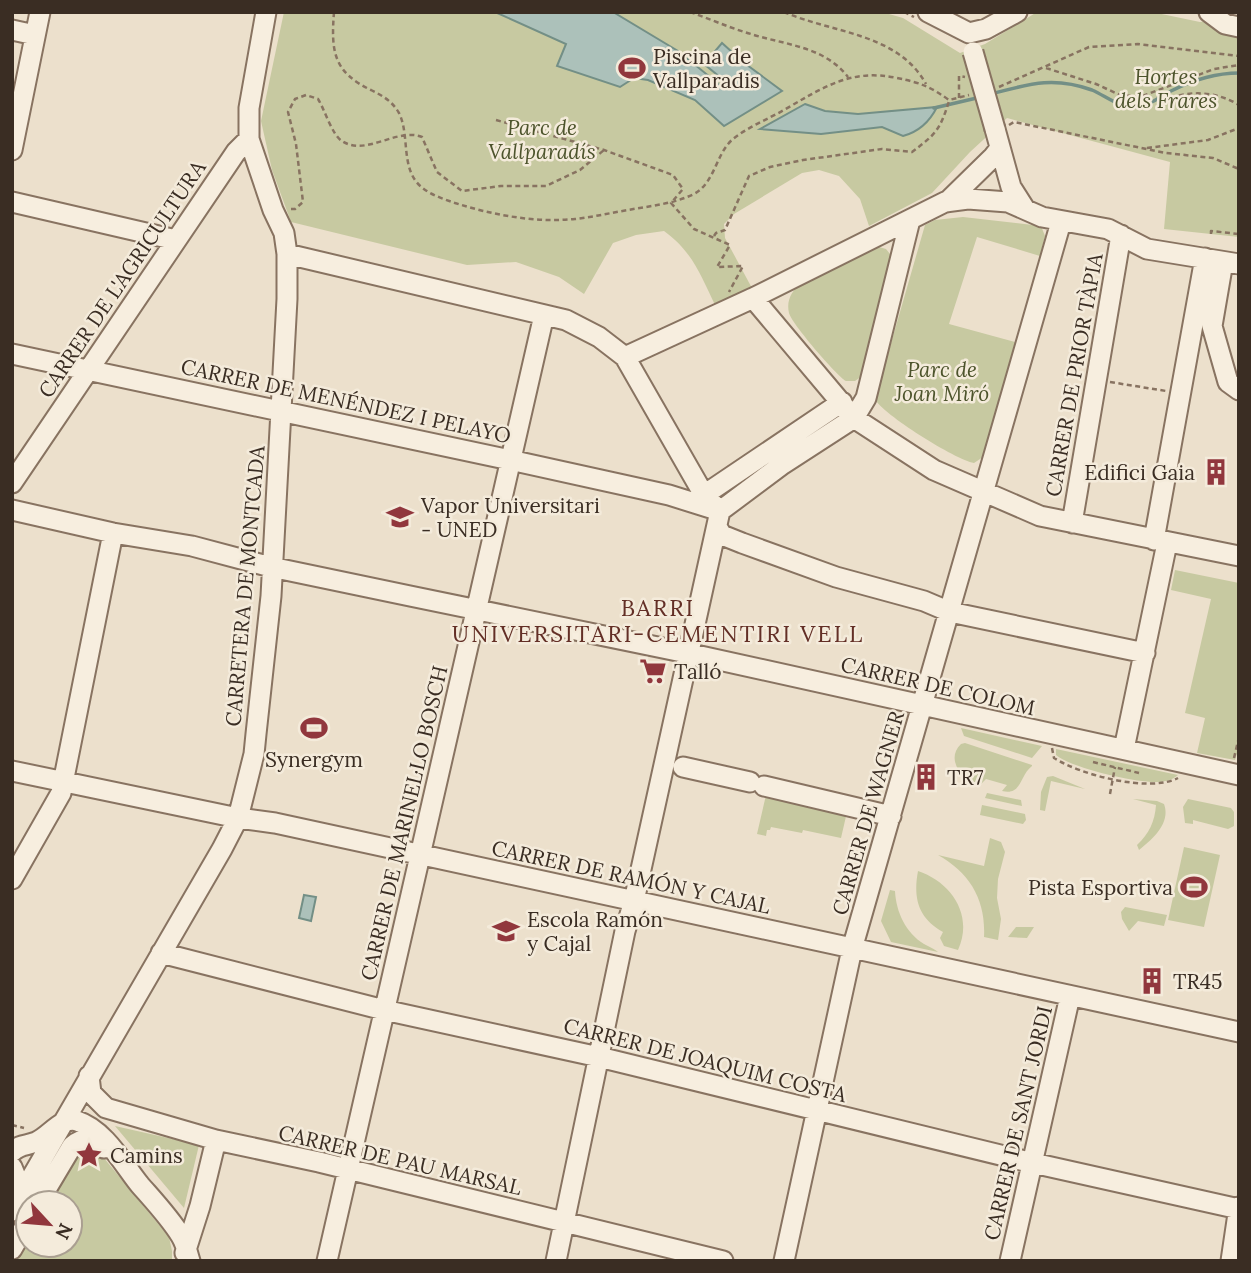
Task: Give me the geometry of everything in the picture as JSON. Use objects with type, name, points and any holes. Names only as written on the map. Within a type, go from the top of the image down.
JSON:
[{"type":"street","points":[[12,150],[40,12]]},
{"type":"street","name":"CARRETERA DE MONTCADA","points":[[32,1189],[35,1172],[238,818],[254,754],[271,596],[288,254],[284,233],[273,211],[249,139],[249,108],[266,12]]},
{"type":"street","points":[[928,12],[971,42],[999,135],[1011,187],[1025,209]]},
{"type":"street","points":[[971,42],[986,29],[1017,12]]},
{"type":"street","points":[[1209,12],[1225,24],[1239,27]]},
{"type":"street","points":[[12,30],[35,35]]},
{"type":"street","points":[[625,356],[743,297],[947,202],[986,164],[999,135]]},
{"type":"street","name":"CARRER DE L'AGRICULTURA","points":[[12,483],[236,152],[249,139]]},
{"type":"street","points":[[947,202],[982,199],[1008,202],[1042,218],[1108,229],[1147,249],[1222,261]]},
{"type":"street","points":[[12,202],[176,240]]},
{"type":"street","points":[[704,495],[866,398],[910,220]]},
{"type":"street","name":"CARRER DE WAGNER","points":[[785,1261],[852,949],[1061,222]]},
{"type":"street","name":"CARRER DE PRIOR TÀPIA","points":[[1072,523],[1121,235]]},
{"type":"street","points":[[288,254],[544,314],[566,320],[598,337],[625,356],[718,519],[722,535],[835,576],[924,601],[950,612],[1144,653]]},
{"type":"street","points":[[1222,261],[1212,326],[1228,382],[1239,390]]},
{"type":"street","points":[[1124,749],[1144,653],[1181,393],[1222,261]]},
{"type":"street","points":[[743,297],[848,410],[934,470],[1040,516],[1239,556]]},
{"type":"street","name":"CARRER DE MARINEL·LO BOSCH","points":[[327,1261],[544,314]]},
{"type":"street","name":"CARRER DE MENÉNDEZ I PELAYO","points":[[12,354],[669,495],[718,519]]},
{"type":"street","points":[[556,1261],[625,931],[674,765],[687,653],[718,519],[848,410]]},
{"type":"street","points":[[669,495],[686,465]]},
{"type":"street","name":"CARRER DE COLOM","points":[[12,510],[687,653],[1234,774]]},
{"type":"street","points":[[12,879],[61,793],[113,533]]},
{"type":"street","points":[[674,765],[891,816]]},
{"type":"street","name":"CARRER DE RAMÓN Y CAJAL","points":[[12,771],[238,818],[275,823],[1239,1031]]},
{"type":"street","name":"CARRER DE JOAQUIM COSTA","points":[[161,953],[384,1010],[599,1057],[1033,1163],[1239,1208]]},
{"type":"street","name":"CARRER DE SANT JORDI","points":[[1010,1261],[1070,996]]},
{"type":"street","name":"CARRER DE PAU MARSAL","points":[[89,1076],[91,1093],[106,1108],[216,1140],[723,1261]]},
{"type":"street","points":[[63,1122],[76,1120],[95,1132],[116,1152],[125,1167]]},
{"type":"street","name":"CARRETERA DE MONTCADA","points":[[14,1155],[40,1141],[63,1122]]},
{"type":"street","points":[[37,1189],[79,1140],[93,1140],[101,1144],[125,1167],[174,1227],[186,1256]]},
{"type":"street","points":[[186,1256],[216,1140]]},
{"type":"street","points":[[14,1155],[25,1175],[35,1172]]},
{"type":"street","points":[[14,1155],[27,1189]]},
{"type":"street","points":[[1231,1261],[1239,1208]]},
{"type":"path","points":[[334,12],[332,40],[340,66],[348,77],[381,94],[392,104],[400,116],[410,168],[421,186],[431,194],[472,208],[526,218],[572,219],[671,203],[697,193],[705,186],[731,140],[848,77],[878,74],[926,84],[949,100],[972,94]]},
{"type":"path","points":[[690,12],[752,35],[814,51],[842,69],[848,77]]},
{"type":"path","points":[[784,12],[878,43],[908,60],[926,84]]},
{"type":"path","points":[[999,88],[1089,47],[1138,44],[1239,56]]},
{"type":"path","points":[[1045,68],[1120,94],[1140,97],[1214,69],[1239,65]]},
{"type":"path","points":[[958,76],[959,98]]},
{"type":"path","points":[[1159,91],[1165,100],[1178,95],[1202,93],[1226,97],[1239,104]]},
{"type":"path","points":[[273,211],[295,209],[303,202],[296,144],[288,112],[295,99],[306,95],[318,99],[327,113],[331,128],[342,142],[360,145],[404,135],[422,137],[437,172],[462,191],[500,186],[546,186],[580,170],[604,150]]},
{"type":"path","points":[[714,236],[725,230],[749,176],[770,167],[803,160],[882,149],[912,152],[933,136],[942,125],[949,100]]},
{"type":"path","points":[[496,120],[604,150],[673,176],[683,189],[671,203]]},
{"type":"path","points":[[999,135],[1014,122],[1144,149],[1213,158],[1239,169]]},
{"type":"path","points":[[1144,149],[1200,142],[1239,128]]},
{"type":"path","points":[[671,203],[694,229],[730,245],[717,267],[743,266],[728,293],[743,297]]},
{"type":"path","points":[[1211,234],[1211,231],[1239,234]]},
{"type":"path","points":[[1107,382],[1181,393]]},
{"type":"path","points":[[1234,774],[1239,737]]},
{"type":"path","points":[[1052,748],[1054,758],[1068,767],[1114,778],[1158,785],[1181,776]]},
{"type":"path","points":[[1093,762],[1139,773]]},
{"type":"path","points":[[1110,794],[1115,767]]},
{"type":"green space","name":"Parc de Vallparadís","points":[[284,12],[882,12],[903,18],[960,53],[985,44],[1037,12],[1152,12],[1200,22],[1239,16],[1239,237],[1164,229],[1170,162],[1007,118],[970,152],[932,193],[869,226],[860,199],[839,176],[819,170],[802,173],[734,214],[724,224],[725,238],[753,290],[716,307],[689,256],[664,231],[636,235],[613,243],[584,294],[559,277],[516,262],[467,265],[291,222],[272,170],[261,121]]},
{"type":"green space","name":"Parc de Joan Miró","points":[[963,217],[1041,226],[1045,236],[1040,256],[977,237],[949,324],[1015,342],[983,457],[974,463],[952,454],[920,435],[891,415],[875,399],[925,225],[935,220]]},
{"type":"green space","name":"Parc de Joan Miró","points":[[879,247],[886,249],[894,259],[862,376],[855,381],[846,381],[797,327],[789,313],[789,300],[801,283]]},
{"type":"green space","points":[[1175,570],[1239,583],[1239,747],[1235,760],[1197,753],[1205,718],[1185,713],[1211,599],[1171,590]]},
{"type":"green space","points":[[961,728],[1042,746],[1032,758],[964,736]]},
{"type":"green space","points":[[965,743],[1032,766],[1013,791],[1002,791],[1007,785],[986,779],[979,786],[962,774],[955,762],[956,750]]},
{"type":"green space","points":[[1056,749],[1178,775],[1160,782],[1120,777],[1075,765],[1056,755]]},
{"type":"green space","points":[[1053,776],[1085,789],[1051,781],[1045,811],[1040,810],[1041,792],[1047,777]]},
{"type":"green space","points":[[987,793],[1021,800],[1022,806],[985,798]]},
{"type":"green space","points":[[766,795],[847,812],[841,838],[771,827],[766,836],[757,834]]},
{"type":"green space","points":[[1133,799],[1157,801],[1164,804],[1166,811],[1159,830],[1139,850],[1137,845],[1151,827],[1156,805]]},
{"type":"green space","points":[[1188,799],[1231,808],[1234,812],[1234,826],[1228,829],[1193,820],[1193,824],[1185,823],[1183,807]]},
{"type":"green space","points":[[982,805],[1025,814],[1026,820],[1023,824],[980,815]]},
{"type":"green space","points":[[990,838],[1001,842],[1005,852],[998,879],[997,898],[1001,919],[998,940],[984,937],[979,900],[967,879],[938,855],[984,866]]},
{"type":"green space","name":"Pista Esportiva","points":[[1184,847],[1220,855],[1204,927],[1168,920]]},
{"type":"green space","points":[[918,871],[940,883],[956,902],[963,924],[958,950],[944,946],[940,938],[943,932],[923,914],[916,890]]},
{"type":"green space","points":[[890,890],[895,891],[897,907],[907,928],[924,944],[938,952],[891,942],[881,921]]},
{"type":"green space","points":[[1125,907],[1167,915],[1164,926],[1138,921],[1129,931],[1122,919],[1121,912]]},
{"type":"green space","points":[[1016,927],[1034,927],[1027,938],[1008,937]]},
{"type":"green space","points":[[115,1126],[199,1145],[184,1208]]},
{"type":"green space","points":[[84,1147],[99,1152],[169,1237],[172,1261],[14,1261],[84,1259],[84,1189],[58,1189]]},
{"type":"water","name":"Piscina de Vallparadis","points":[[495,12],[613,12],[678,51],[721,86],[726,82],[704,64],[722,43],[782,91],[724,126],[695,100],[648,80],[634,78],[620,87],[557,66],[566,44]]},
{"type":"water","points":[[805,104],[825,111],[858,114],[937,107],[923,125],[903,136],[882,127],[821,134],[760,129]]},
{"type":"water","points":[[304,895],[316,897],[311,921],[299,918]]},
{"type":"waterway","points":[[991,94],[1041,83],[1065,83],[1092,90],[1125,106],[1137,107],[1195,81],[1221,74],[1239,73]]},
{"type":"waterway","points":[[934,108],[981,97]]},
{"type":"place","name":"Piscina de Vallparadis","points":[[632,68]]},
{"type":"place","name":"Edifici Gaia","points":[[1216,472]]},
{"type":"place","name":"Vapor Universitari - UNED","points":[[400,517]]},
{"type":"place","name":"Talló","points":[[653,671]]},
{"type":"place","name":"Synergym","points":[[314,728]]},
{"type":"place","name":"TR7","points":[[926,777]]},
{"type":"place","name":"Pista Esportiva","points":[[1194,887]]},
{"type":"place","name":"Escola Ramón y Cajal","points":[[506,931]]},
{"type":"place","name":"TR45","points":[[1152,981]]},
{"type":"place","name":"Camins","points":[[89,1155]]},
{"type":"district","name":"BARRI UNIVERSITARI-CEMENTIRI VELL","points":[[658,620]]},
{"type":"park label","name":"Hortes dels Frares","points":[[1166,88]]}]
